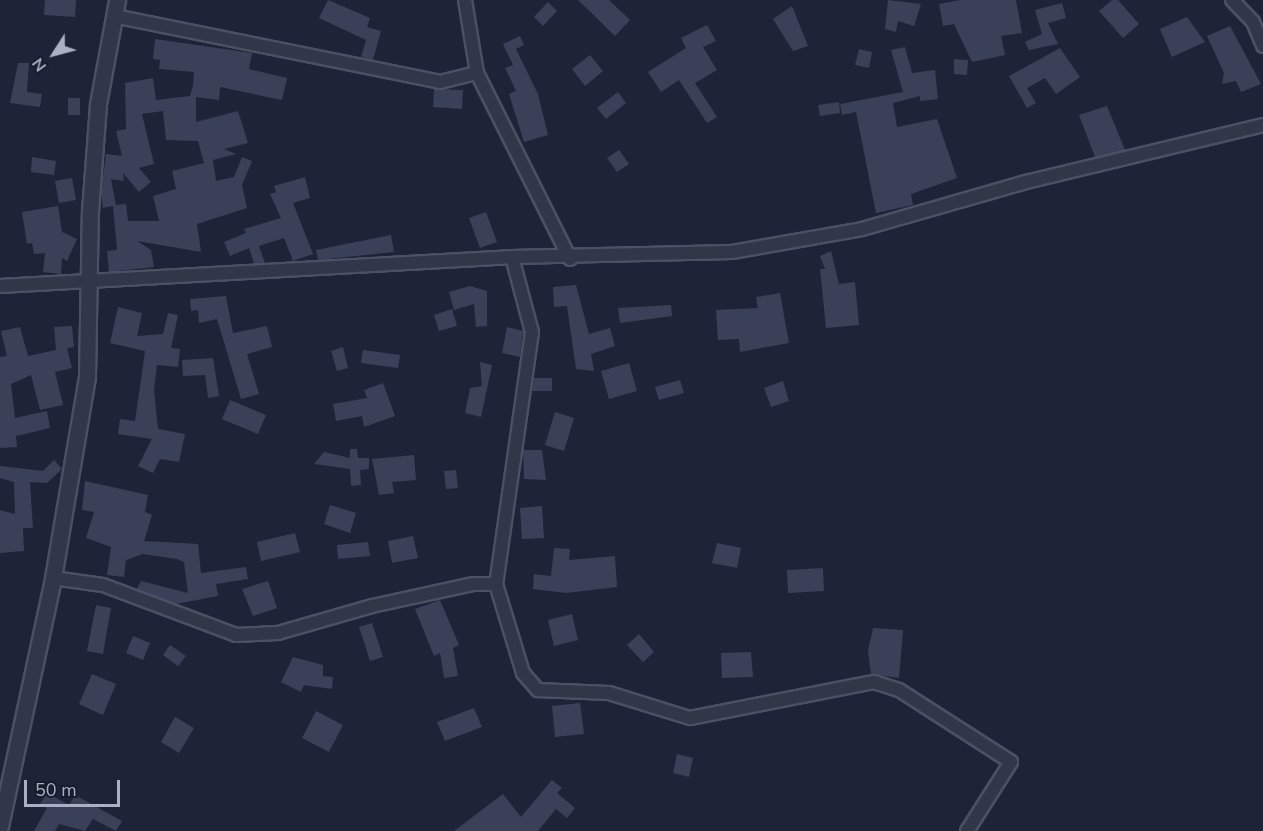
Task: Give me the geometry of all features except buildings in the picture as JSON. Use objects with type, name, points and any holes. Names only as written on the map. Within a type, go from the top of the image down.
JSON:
[{"type":"street","points":[[0,826],[53,578],[87,377],[91,283],[90,211],[97,116],[117,0]]},
{"type":"street","points":[[465,0],[477,73],[570,259]]},
{"type":"street","points":[[1232,0],[1253,22],[1263,46]]},
{"type":"street","points":[[114,16],[440,82],[477,73]]},
{"type":"street","points":[[0,286],[91,283],[512,257],[570,259],[732,252],[817,238],[1263,125]]},
{"type":"street","points":[[512,257],[532,332],[496,584],[523,673],[538,690],[609,693],[690,718],[874,682],[899,690],[1011,762],[967,831]]},
{"type":"street","points":[[53,578],[104,585],[236,635],[278,633],[372,606],[472,584],[496,584]]}]
